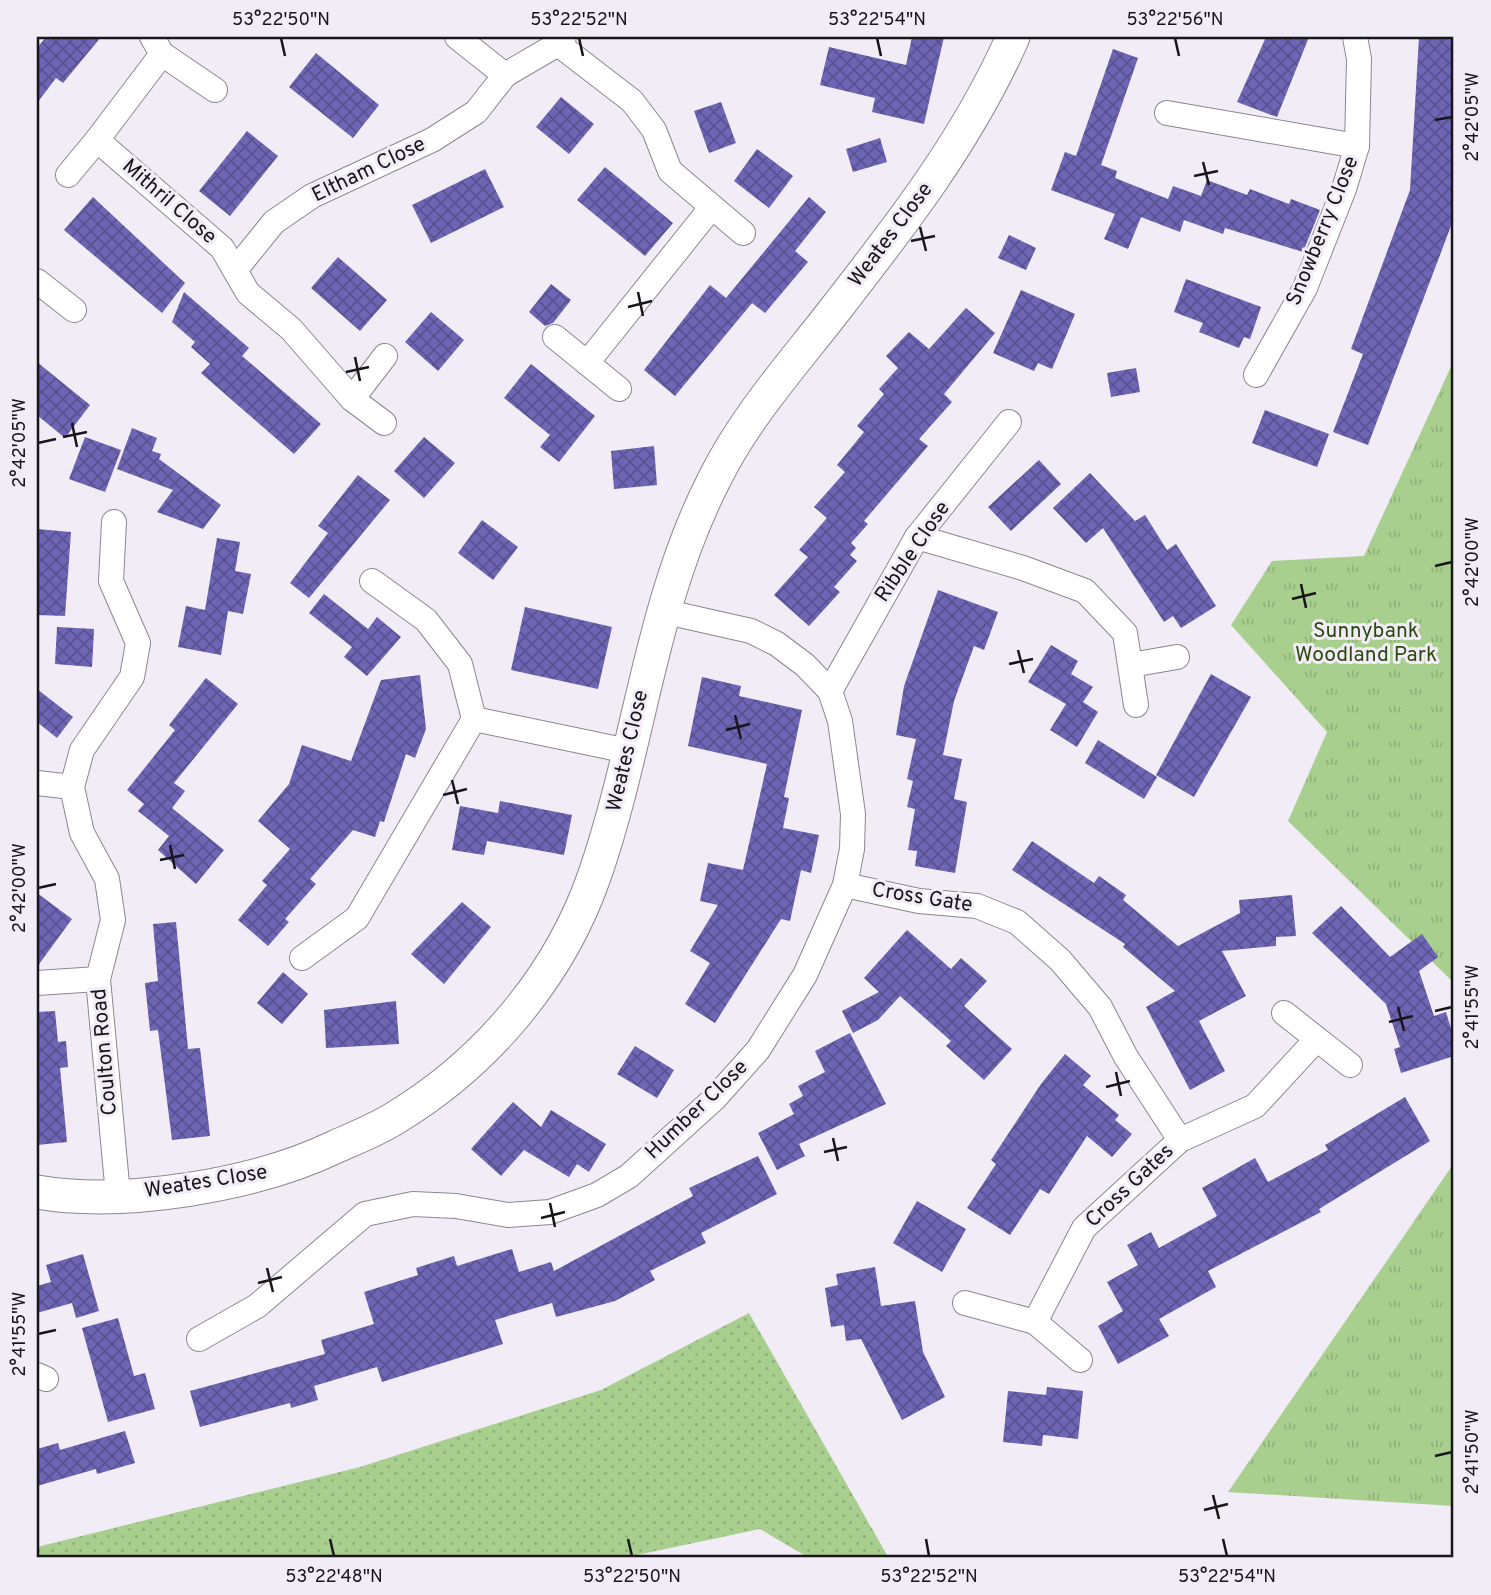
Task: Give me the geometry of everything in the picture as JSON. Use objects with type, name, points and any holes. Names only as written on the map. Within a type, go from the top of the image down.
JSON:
[{"type":"street","points":[[457,37],[505,75]]},
{"type":"street","name":"Weates Close","points":[[37,1192],[118,1195],[202,1187],[276,1172],[394,1119],[451,1079],[501,1032],[538,985],[572,931],[594,877],[662,611],[685,542],[727,457],[758,408],[914,208],[989,92],[1013,37]]},
{"type":"street","name":"Snowberry Close","points":[[1256,375],[1305,288],[1357,146],[1359,59],[1355,37]]},
{"type":"street","points":[[561,40],[632,101],[654,131],[670,171],[743,233]]},
{"type":"street","name":"Eltham Close","points":[[236,269],[275,222],[312,196],[432,140],[476,112],[505,75],[561,40]]},
{"type":"street","points":[[68,175],[97,140],[157,45],[215,90]]},
{"type":"street","points":[[1167,113],[1241,124],[1308,140],[1357,146]]},
{"type":"street","name":"Mithril Close","points":[[97,140],[222,248],[248,293],[291,329],[352,399],[384,423]]},
{"type":"street","points":[[587,363],[711,208]]},
{"type":"street","points":[[37,281],[74,310]]},
{"type":"street","points":[[555,337],[619,389]]},
{"type":"street","points":[[352,399],[385,356]]},
{"type":"street","name":"Ribble Close","points":[[830,691],[917,537],[1009,422]]},
{"type":"street","name":"Coulton Road","points":[[114,522],[111,581],[138,643],[132,677],[82,750],[72,787],[82,833],[107,879],[113,920],[98,979],[118,1195]]},
{"type":"street","points":[[917,537],[1023,568],[1085,591],[1125,633],[1136,705]]},
{"type":"street","points":[[302,958],[357,918],[474,719],[460,664],[426,620],[372,581]]},
{"type":"street","name":"Humber Close","points":[[199,1339],[257,1306],[365,1214],[413,1204],[456,1206],[508,1215],[550,1212],[597,1195],[629,1176],[715,1098],[758,1049],[805,975],[845,885],[852,849],[853,814],[847,755],[830,691],[805,665],[777,644],[751,631],[662,611]]},
{"type":"street","points":[[1131,665],[1177,657]]},
{"type":"street","points":[[474,719],[628,751]]},
{"type":"street","points":[[37,783],[72,787]]},
{"type":"street","name":"Cross Gate","points":[[845,885],[919,901],[976,906],[1017,922],[1060,960],[1100,1007],[1126,1056],[1180,1140]]},
{"type":"street","points":[[37,983],[98,979]]},
{"type":"street","points":[[1284,1013],[1350,1065]]},
{"type":"street","name":"Cross Gates","points":[[1035,1322],[1084,1228],[1180,1140],[1255,1106],[1316,1040]]},
{"type":"street","points":[[965,1303],[1035,1322],[1080,1360]]},
{"type":"green space","name":"Sunnybank Woodland Park","points":[[1454,360],[1454,983],[1288,821],[1327,732],[1231,625],[1272,561],[1364,556]]},
{"type":"green space","points":[[1454,1163],[1454,1506],[1228,1492]]},
{"type":"green space","points":[[749,1313],[887,1555],[880,1558],[809,1558],[760,1529],[623,1558],[37,1558],[37,1547],[360,1467],[601,1390]]},
{"type":"building","points":[[46,37],[101,37],[63,83],[56,78],[37,103],[37,48]]},
{"type":"building","points":[[912,37],[944,37],[924,124],[872,112],[875,98],[820,85],[829,47],[906,65]]},
{"type":"building","points":[[1266,37],[1309,37],[1277,117],[1237,102]]},
{"type":"building","points":[[1419,37],[1454,37],[1454,218],[1368,445],[1333,432],[1363,354],[1351,349],[1410,190]]},
{"type":"building","points":[[1113,49],[1138,58],[1101,165],[1117,171],[1115,178],[1168,199],[1173,186],[1201,196],[1207,180],[1247,195],[1250,189],[1289,204],[1291,199],[1320,210],[1303,252],[1225,228],[1223,234],[1184,220],[1180,232],[1141,217],[1128,249],[1104,239],[1115,214],[1051,190],[1065,152],[1076,156]]},
{"type":"building","points":[[316,53],[379,105],[353,138],[289,87]]},
{"type":"building","points":[[561,97],[594,124],[569,154],[536,127]]},
{"type":"building","points":[[721,102],[736,143],[709,153],[694,111]]},
{"type":"building","points":[[247,131],[278,156],[230,216],[199,191]]},
{"type":"building","points":[[880,138],[887,162],[853,172],[846,149]]},
{"type":"building","points":[[757,149],[793,176],[769,208],[734,181]]},
{"type":"building","points":[[605,167],[673,223],[645,256],[577,200]]},
{"type":"building","points":[[485,169],[504,207],[431,243],[412,205]]},
{"type":"building","points":[[93,197],[185,283],[162,313],[64,230]]},
{"type":"building","points":[[809,197],[826,212],[795,251],[808,262],[765,313],[752,303],[675,396],[644,370],[710,285],[726,298]]},
{"type":"building","points":[[1009,235],[1036,248],[1026,270],[998,258]]},
{"type":"building","points":[[338,257],[387,300],[360,331],[311,288]]},
{"type":"building","points":[[1186,279],[1261,307],[1250,339],[1244,337],[1239,348],[1199,332],[1203,323],[1174,312]]},
{"type":"building","points":[[551,284],[571,300],[553,323],[545,326],[529,312]]},
{"type":"building","points":[[1021,290],[1075,314],[1052,369],[1038,363],[1034,371],[993,353]]},
{"type":"building","points":[[184,292],[249,348],[242,356],[321,424],[294,454],[201,373],[210,364],[191,347],[195,342],[172,322]]},
{"type":"building","points":[[966,308],[995,333],[944,394],[952,402],[919,439],[928,446],[864,521],[868,524],[851,543],[856,548],[850,555],[857,561],[834,587],[840,592],[809,626],[774,595],[808,557],[799,550],[827,518],[814,507],[845,472],[837,465],[864,432],[857,426],[884,394],[879,389],[898,368],[886,356],[909,332],[929,349]]},
{"type":"building","points":[[431,312],[464,340],[438,371],[405,342]]},
{"type":"building","points":[[37,362],[90,405],[65,438],[37,415]]},
{"type":"building","points":[[531,364],[595,416],[559,462],[540,447],[550,435],[504,398]]},
{"type":"building","points":[[1136,368],[1140,392],[1111,397],[1107,373]]},
{"type":"building","points":[[1265,410],[1329,434],[1317,467],[1252,443]]},
{"type":"building","points":[[132,428],[157,438],[152,451],[161,454],[159,459],[221,505],[203,529],[157,512],[173,490],[117,469]]},
{"type":"building","points":[[85,437],[121,450],[105,492],[69,479]]},
{"type":"building","points":[[424,437],[455,463],[424,498],[394,471]]},
{"type":"building","points":[[654,446],[657,485],[614,489],[611,451]]},
{"type":"building","points":[[1039,460],[1061,484],[1011,531],[988,507]]},
{"type":"building","points":[[1090,473],[1135,521],[1145,515],[1167,550],[1176,544],[1216,606],[1181,628],[1173,616],[1164,622],[1103,528],[1086,543],[1053,508]]},
{"type":"building","points":[[358,475],[390,500],[309,598],[290,583],[328,533],[318,526]]},
{"type":"building","points":[[482,520],[518,547],[493,580],[458,553]]},
{"type":"building","points":[[37,529],[71,532],[65,616],[37,615]]},
{"type":"building","points":[[217,538],[240,542],[235,571],[251,574],[243,614],[228,611],[221,655],[178,647],[186,606],[205,610]]},
{"type":"building","points":[[938,590],[998,612],[984,650],[974,646],[954,701],[943,755],[962,759],[954,799],[967,802],[955,873],[915,866],[917,851],[908,850],[915,809],[907,807],[913,781],[907,779],[916,739],[896,735],[904,686]]},
{"type":"building","points":[[324,594],[368,629],[377,617],[401,637],[367,676],[344,657],[352,647],[309,613]]},
{"type":"building","points":[[525,607],[612,627],[598,689],[511,670]]},
{"type":"building","points":[[57,627],[94,629],[92,667],[55,664]]},
{"type":"building","points":[[1051,645],[1078,661],[1071,674],[1093,687],[1083,702],[1098,712],[1077,747],[1050,730],[1066,704],[1028,682]]},
{"type":"building","points":[[1211,674],[1251,697],[1194,797],[1156,775]]},
{"type":"building","points":[[420,675],[426,729],[415,758],[406,754],[384,822],[380,821],[375,837],[353,830],[310,879],[316,884],[285,919],[289,922],[268,946],[238,920],[267,885],[262,881],[290,849],[258,821],[289,784],[302,745],[351,761],[381,680]]},
{"type":"building","points":[[702,677],[741,686],[739,696],[802,710],[784,797],[789,798],[783,828],[819,835],[811,873],[801,870],[790,921],[781,919],[715,1023],[685,1004],[710,963],[690,951],[718,905],[700,901],[708,863],[743,870],[767,764],[688,746]]},
{"type":"building","points":[[206,678],[238,704],[174,783],[185,791],[172,808],[224,850],[196,884],[158,850],[169,836],[138,811],[144,804],[127,790],[175,730],[169,725]]},
{"type":"building","points":[[37,689],[73,717],[57,738],[37,722]]},
{"type":"building","points":[[1098,740],[1157,777],[1144,799],[1085,763]]},
{"type":"building","points":[[500,801],[572,815],[564,855],[487,841],[484,855],[452,850],[460,806],[498,813]]},
{"type":"building","points":[[1032,841],[1094,883],[1099,876],[1126,895],[1123,900],[1178,946],[1240,913],[1239,900],[1292,895],[1296,936],[1276,937],[1276,946],[1222,951],[1246,996],[1199,1021],[1225,1071],[1190,1090],[1146,1007],[1175,991],[1123,947],[1125,944],[1012,870]]},
{"type":"building","points":[[37,893],[72,919],[37,967]]},
{"type":"building","points":[[462,902],[491,927],[444,984],[411,954]]},
{"type":"building","points":[[1341,906],[1390,957],[1422,934],[1438,957],[1419,971],[1434,1016],[1446,1012],[1454,1039],[1454,1056],[1401,1073],[1394,1049],[1400,1047],[1386,1004],[1312,933]]},
{"type":"building","points":[[176,922],[188,1049],[200,1048],[210,1136],[172,1140],[158,1030],[150,1031],[145,983],[158,981],[153,924]]},
{"type":"building","points":[[907,930],[951,969],[961,958],[987,981],[964,1006],[1012,1049],[984,1080],[946,1046],[951,1041],[900,996],[878,1020],[853,1033],[842,1011],[879,992],[864,978]]},
{"type":"building","points":[[283,972],[308,994],[282,1024],[257,1003]]},
{"type":"building","points":[[396,1001],[399,1044],[326,1048],[324,1010]]},
{"type":"building","points":[[55,1011],[58,1042],[66,1041],[68,1067],[60,1068],[67,1142],[37,1145],[37,1012]]},
{"type":"building","points":[[850,1033],[886,1104],[799,1144],[805,1156],[777,1170],[758,1133],[794,1114],[789,1104],[803,1096],[798,1086],[825,1072],[815,1051]]},
{"type":"building","points":[[635,1046],[674,1070],[657,1098],[617,1074]]},
{"type":"building","points":[[1065,1054],[1091,1076],[1083,1085],[1119,1115],[1115,1120],[1132,1134],[1112,1157],[1087,1136],[1049,1194],[1040,1189],[1010,1235],[967,1208],[996,1164],[991,1160],[1041,1084]]},
{"type":"building","points":[[1405,1097],[1430,1141],[1319,1209],[1321,1212],[1208,1271],[1216,1287],[1159,1319],[1169,1336],[1118,1364],[1098,1326],[1123,1311],[1107,1282],[1138,1265],[1127,1245],[1151,1232],[1159,1248],[1217,1216],[1202,1188],[1255,1158],[1268,1182],[1328,1150],[1325,1145]]},
{"type":"building","points":[[513,1102],[541,1127],[551,1110],[606,1144],[589,1172],[577,1164],[569,1177],[524,1150],[501,1176],[471,1149]]},
{"type":"building","points":[[758,1156],[777,1194],[701,1233],[706,1243],[650,1271],[655,1280],[615,1301],[556,1317],[552,1303],[495,1320],[503,1344],[382,1382],[377,1367],[314,1386],[318,1400],[291,1408],[290,1403],[200,1427],[190,1391],[325,1354],[321,1340],[374,1324],[364,1292],[418,1275],[416,1268],[454,1256],[457,1266],[512,1249],[519,1272],[551,1262],[554,1271],[693,1196],[689,1188]]},
{"type":"building","points":[[917,1201],[966,1229],[942,1272],[893,1243]]},
{"type":"building","points":[[83,1254],[99,1311],[76,1318],[72,1303],[37,1313],[37,1286],[51,1282],[46,1265]]},
{"type":"building","points":[[875,1267],[881,1306],[915,1301],[923,1352],[945,1397],[902,1420],[861,1339],[846,1341],[844,1325],[831,1327],[825,1288],[838,1285],[836,1274]]},
{"type":"building","points":[[118,1318],[134,1376],[145,1373],[155,1409],[108,1422],[82,1328]]},
{"type":"building","points":[[1047,1387],[1083,1391],[1078,1439],[1043,1435],[1042,1446],[1003,1442],[1008,1391],[1046,1395]]},
{"type":"building","points":[[125,1431],[135,1463],[97,1474],[96,1469],[37,1486],[37,1449],[58,1443],[60,1450]]}]
